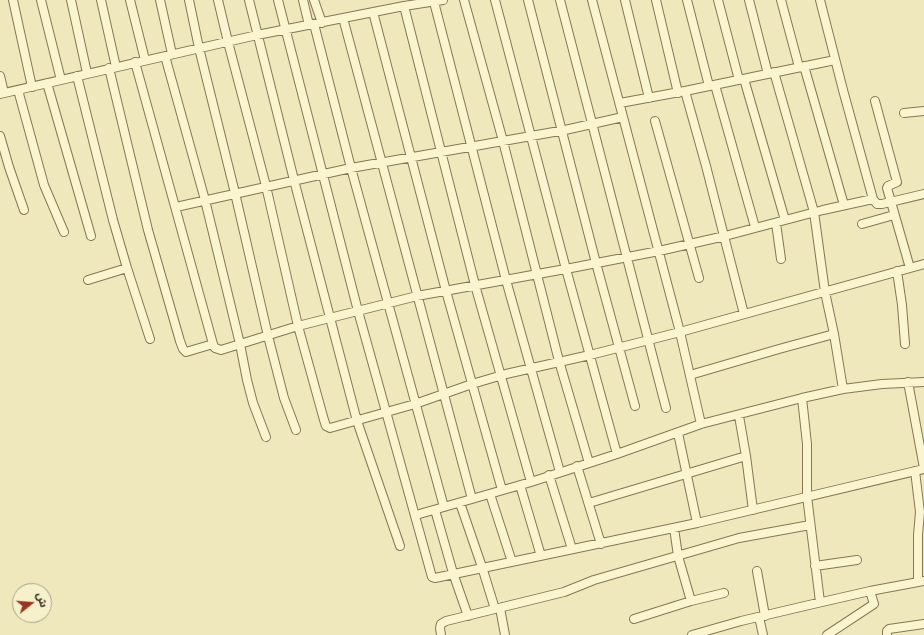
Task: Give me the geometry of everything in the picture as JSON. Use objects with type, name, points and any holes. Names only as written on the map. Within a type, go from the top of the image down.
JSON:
[{"type":"street","points":[[13,0],[32,87]]},
{"type":"street","points":[[41,0],[61,80]]},
{"type":"street","points":[[71,0],[87,74]]},
{"type":"street","points":[[102,0],[112,68],[148,230],[181,345],[186,352],[213,344]]},
{"type":"street","points":[[130,0],[145,60]]},
{"type":"street","points":[[160,0],[168,55],[240,344],[252,403],[266,437]]},
{"type":"street","points":[[189,0],[199,48],[235,193],[268,336],[284,398],[296,430]]},
{"type":"street","points":[[218,0],[266,186],[298,326],[326,426],[330,428],[386,413],[502,375],[590,355],[680,332],[924,264]]},
{"type":"street","points":[[249,0],[357,421],[400,546]]},
{"type":"street","points":[[278,0],[358,312],[416,515],[432,577],[435,578],[697,523],[924,468],[908,382]]},
{"type":"street","points":[[304,0],[315,24],[351,168],[444,507]]},
{"type":"street","points":[[314,0],[315,24]]},
{"type":"street","points":[[0,76],[2,94],[257,35],[404,6],[443,0]]},
{"type":"street","points":[[464,0],[503,141],[559,361],[589,463]]},
{"type":"street","points":[[496,0],[566,269],[617,454]]},
{"type":"street","points":[[528,0],[596,263],[635,406]]},
{"type":"street","points":[[560,0],[666,408]]},
{"type":"street","points":[[592,0],[680,332],[701,424]]},
{"type":"street","points":[[625,0],[649,98]]},
{"type":"street","points":[[656,0],[681,92],[725,236],[744,314]]},
{"type":"street","points":[[687,0],[755,227]]},
{"type":"street","points":[[718,0],[785,220]]},
{"type":"street","points":[[749,0],[814,212],[825,292],[843,389]]},
{"type":"street","points":[[781,0],[844,205]]},
{"type":"street","points":[[820,0],[873,199],[877,204],[924,194]]},
{"type":"street","points":[[434,2],[470,147],[560,472]]},
{"type":"street","points":[[404,6],[475,285],[502,375],[531,482]]},
{"type":"street","points":[[373,12],[446,291],[502,490]]},
{"type":"street","points":[[343,18],[472,499]]},
{"type":"street","points":[[620,103],[835,60]]},
{"type":"street","points":[[135,62],[213,344],[215,348],[221,350],[298,326],[417,296],[659,251],[725,236],[814,212],[873,199]]},
{"type":"street","points":[[77,76],[100,174],[127,268],[150,339]]},
{"type":"street","points":[[47,83],[91,236]]},
{"type":"street","points":[[18,90],[44,184],[64,232]]},
{"type":"street","points":[[875,101],[897,182],[886,187],[910,268]]},
{"type":"street","points":[[904,113],[924,111]]},
{"type":"street","points":[[176,207],[351,168],[532,136],[623,117]]},
{"type":"street","points":[[655,121],[699,278]]},
{"type":"street","points":[[0,136],[24,210]]},
{"type":"street","points":[[862,224],[894,215]]},
{"type":"street","points":[[776,222],[781,259]]},
{"type":"street","points":[[88,280],[127,268]]},
{"type":"street","points":[[897,272],[902,305],[905,344]]},
{"type":"street","points":[[690,375],[779,348],[834,334]]},
{"type":"street","points":[[416,515],[531,482],[617,454],[701,424],[739,416],[802,398],[843,389],[882,384],[924,382]]},
{"type":"street","points":[[802,398],[807,444],[807,496],[820,602]]},
{"type":"street","points":[[739,416],[753,510]]},
{"type":"street","points":[[678,432],[687,473],[690,496],[697,523]]},
{"type":"street","points":[[589,503],[746,456]]},
{"type":"street","points":[[577,466],[601,544]]},
{"type":"street","points":[[692,635],[820,602],[921,581],[918,535],[920,512],[915,471]]},
{"type":"street","points":[[549,475],[572,549]]},
{"type":"street","points":[[520,485],[541,556]]},
{"type":"street","points":[[490,494],[512,562]]},
{"type":"street","points":[[460,503],[505,635]]},
{"type":"street","points":[[435,510],[453,573],[468,616]]},
{"type":"street","points":[[441,635],[440,628],[443,621],[564,592],[594,580],[739,538],[810,525]]},
{"type":"street","points":[[674,528],[678,556],[691,601]]},
{"type":"street","points":[[815,566],[857,560]]},
{"type":"street","points":[[757,571],[763,635]]},
{"type":"street","points":[[826,635],[874,604],[870,591]]},
{"type":"street","points":[[634,619],[691,601],[724,593]]},
{"type":"street","points":[[887,635],[887,631],[889,629],[924,624]]}]
